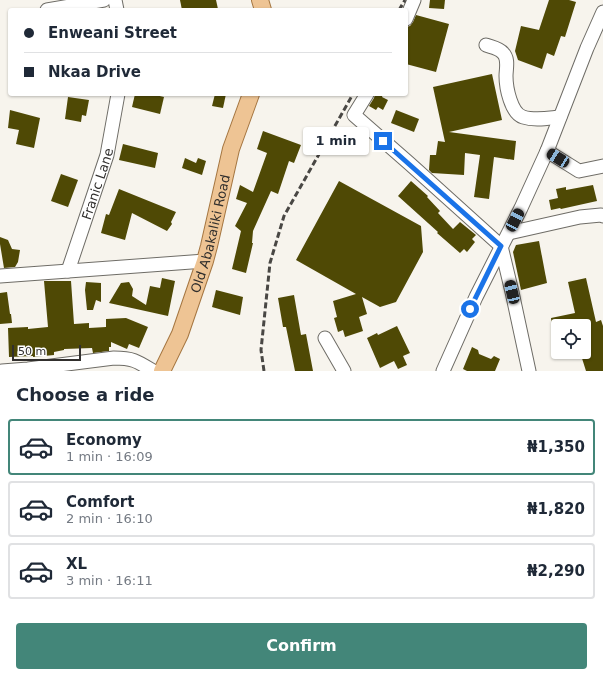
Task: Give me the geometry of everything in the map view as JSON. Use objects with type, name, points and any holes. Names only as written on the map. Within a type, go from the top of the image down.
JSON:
[{"type":"main road","name":"Old Abakaliki Road","points":[[162,371],[180,334],[205,261],[231,149],[250,96]]},
{"type":"street","points":[[58,8],[104,0]]},
{"type":"street","points":[[408,14],[414,0]]},
{"type":"street","points":[[443,371],[476,297],[547,151],[587,48],[603,12]]},
{"type":"street","points":[[486,45],[503,53],[507,61],[508,68],[506,76],[509,93],[511,104],[516,112],[522,117],[560,117]]},
{"type":"street","name":"Franic Lane","points":[[68,271],[107,155],[118,96]]},
{"type":"street","points":[[366,96],[354,115],[501,246],[529,371]]},
{"type":"street","points":[[547,151],[579,171],[603,166]]},
{"type":"street","points":[[508,233],[580,217],[603,216]]},
{"type":"street","points":[[0,276],[205,261]]},
{"type":"street","points":[[324,338],[344,371]]},
{"type":"street","points":[[2,371],[123,358],[135,360],[153,371]]},
{"type":"building","points":[[180,0],[216,0],[218,8],[182,8]]},
{"type":"building","points":[[430,0],[445,0],[444,9],[429,8]]},
{"type":"building","points":[[549,0],[569,0],[576,2],[565,37],[561,36],[554,56],[547,53],[542,69],[518,60],[515,51],[521,26],[539,30]]},
{"type":"building","points":[[416,15],[449,24],[436,72],[408,65],[408,26],[413,22]]},
{"type":"building","points":[[492,74],[502,120],[449,132],[516,141],[514,160],[494,157],[489,199],[474,197],[480,155],[465,153],[464,175],[432,173],[429,170],[430,155],[436,155],[438,141],[445,142],[433,87]]},
{"type":"building","points":[[135,96],[164,97],[160,114],[132,107]]},
{"type":"building","points":[[214,96],[226,96],[223,108],[212,106]]},
{"type":"building","points":[[374,96],[382,96],[388,100],[383,110],[378,107],[376,110],[369,106]]},
{"type":"building","points":[[68,97],[89,100],[86,116],[82,115],[81,122],[65,119]]},
{"type":"building","points":[[10,110],[40,118],[34,148],[16,144],[19,130],[8,128]]},
{"type":"building","points":[[396,110],[419,119],[414,132],[391,123]]},
{"type":"building","points":[[263,131],[301,145],[294,163],[289,161],[278,194],[271,191],[253,231],[253,243],[246,273],[232,269],[241,231],[235,226],[247,203],[236,199],[240,185],[253,192],[267,153],[257,149]]},
{"type":"building","points":[[123,144],[158,153],[155,168],[119,160]]},
{"type":"building","points":[[185,158],[196,163],[198,158],[206,161],[202,175],[182,168]]},
{"type":"building","points":[[61,174],[78,180],[68,207],[51,201]]},
{"type":"building","points":[[339,181],[421,226],[423,252],[396,302],[380,307],[362,297],[367,314],[359,317],[363,331],[345,337],[343,330],[338,332],[334,318],[337,317],[333,301],[356,294],[296,260]]},
{"type":"building","points":[[411,181],[428,196],[427,197],[440,211],[438,213],[453,229],[460,222],[476,235],[472,239],[475,242],[467,252],[464,249],[460,253],[398,196]]},
{"type":"building","points":[[593,185],[597,201],[551,210],[549,200],[558,198],[556,189],[566,187],[566,190]]},
{"type":"building","points":[[119,189],[176,212],[171,222],[172,224],[167,231],[132,213],[125,240],[101,233],[106,214],[109,215]]},
{"type":"building","points":[[0,237],[8,240],[12,249],[20,250],[18,262],[15,267],[4,268]]},
{"type":"building","points":[[539,241],[547,283],[521,290],[513,252],[516,245]]},
{"type":"building","points":[[162,278],[175,281],[168,316],[109,303],[121,283],[129,282],[133,289],[132,296],[146,305],[150,286],[160,288]]},
{"type":"building","points":[[586,278],[596,322],[601,320],[603,326],[603,371],[586,371],[582,359],[591,359],[591,319],[551,319],[575,313],[568,282]]},
{"type":"building","points":[[44,281],[71,281],[74,324],[89,323],[89,328],[106,327],[106,319],[126,318],[148,327],[139,348],[129,344],[127,349],[111,342],[109,351],[93,353],[92,348],[64,349],[54,352],[54,355],[9,357],[8,328],[28,327],[28,329],[48,327]]},
{"type":"building","points":[[86,282],[101,283],[101,302],[96,300],[93,310],[87,310],[85,290]]},
{"type":"building","points":[[216,290],[243,297],[240,315],[212,307]]},
{"type":"building","points":[[7,292],[12,323],[0,324],[0,293]]},
{"type":"building","points":[[294,295],[301,335],[306,334],[313,371],[295,371],[286,327],[283,327],[278,298]]},
{"type":"building","points":[[397,326],[410,353],[403,356],[407,365],[398,369],[394,361],[380,368],[367,338],[377,333],[378,335]]},
{"type":"building","points":[[472,347],[478,350],[479,354],[491,359],[494,356],[500,359],[495,371],[467,371],[463,369]]},
{"type":"railway","points":[[400,8],[405,0]]},
{"type":"railway","points":[[264,371],[261,350],[270,263],[284,216],[352,96]]},
{"type":"route","points":[[383,141],[501,246],[470,309]]}]
